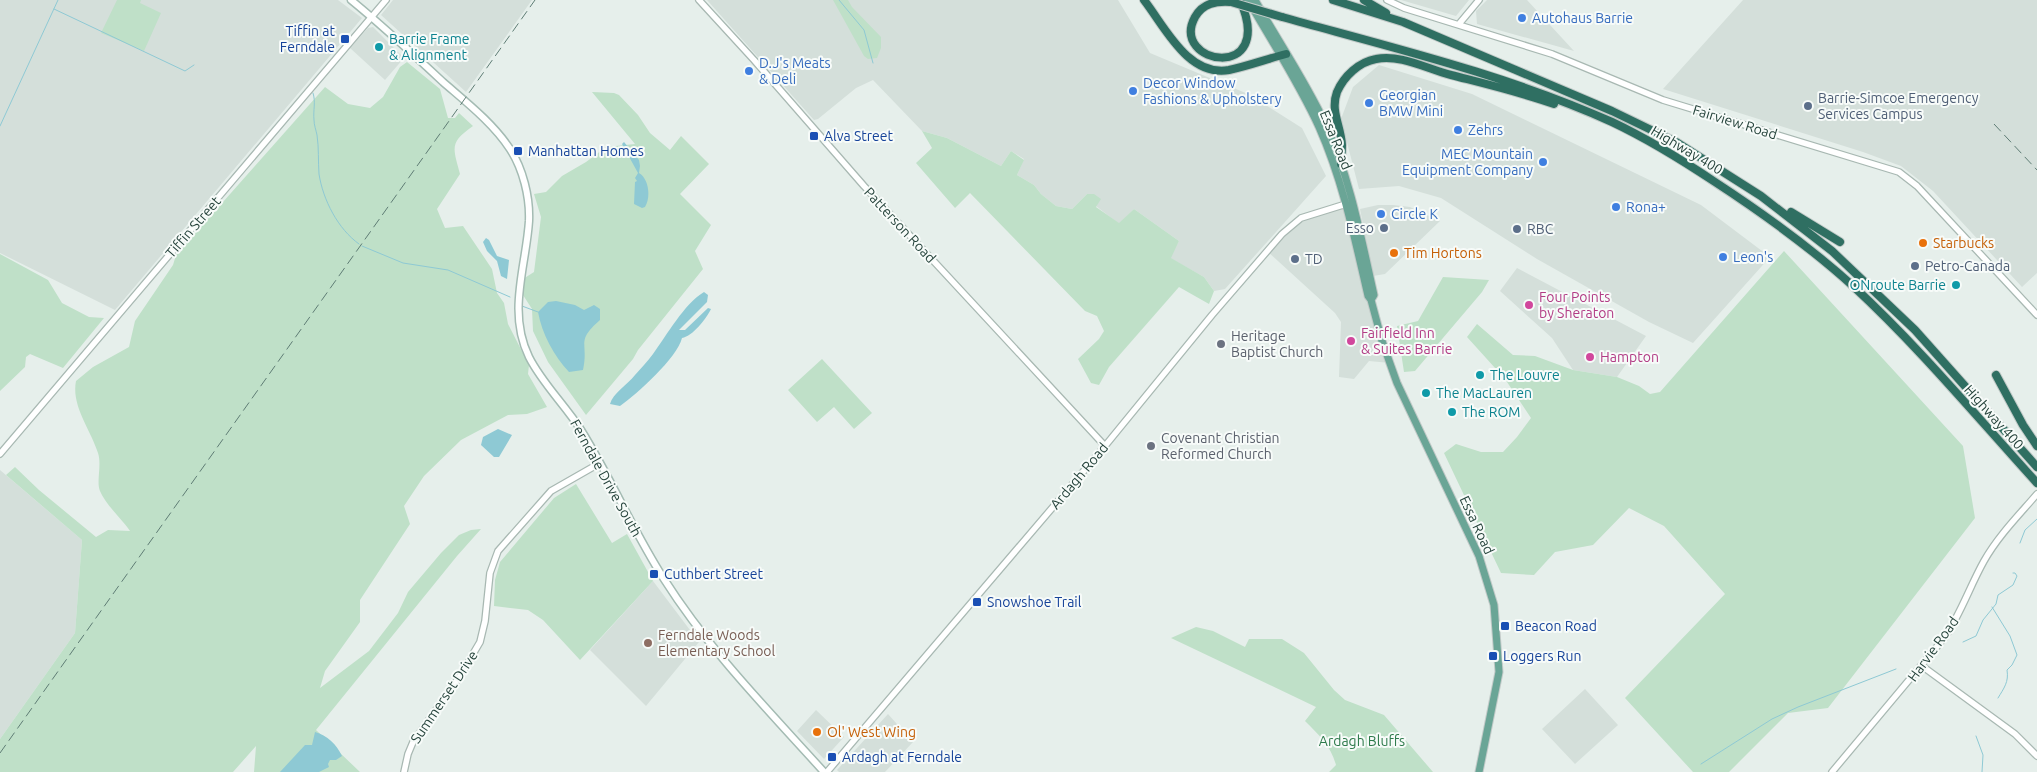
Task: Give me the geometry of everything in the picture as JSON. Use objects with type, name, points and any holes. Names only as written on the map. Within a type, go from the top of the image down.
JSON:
[{"type":"highway","points":[[1144,0],[1190,58],[1209,70],[1228,70],[1283,55]]},
{"type":"highway","points":[[1229,1],[1206,5],[1200,10],[1193,22],[1194,43],[1209,57],[1228,58],[1241,50],[1247,42],[1249,31],[1248,18],[1240,0]]},
{"type":"highway","name":"Highway 400","points":[[1332,0],[1403,22],[1655,130],[1760,196],[1832,251],[1915,330],[2037,467]]},
{"type":"highway","points":[[1364,0],[1403,22]]},
{"type":"highway","name":"Highway 400","points":[[1229,1],[1522,86],[1594,115],[1654,144],[1692,166],[1771,219],[1805,245],[1852,286],[1904,337],[2037,483]]},
{"type":"highway","points":[[1341,164],[1342,144],[1336,120],[1335,101],[1340,86],[1348,74],[1365,62],[1376,59],[1403,60],[1450,75],[1508,88],[1584,114],[1594,115]]},
{"type":"highway","points":[[1760,196],[1779,204],[1840,242]]},
{"type":"highway","points":[[1996,375],[2023,425],[2037,446]]},
{"type":"main road","name":"Ferndale Drive South","points":[[351,0],[464,100],[502,138],[515,158],[526,189],[529,220],[518,293],[518,317],[523,342],[536,369],[575,421],[640,538],[686,612],[721,657],[826,772]]},
{"type":"main road","name":"Essa Road","points":[[1248,0],[1322,117],[1341,164],[1353,203],[1374,295],[1371,300]]},
{"type":"main road","name":"Essa Road","points":[[1255,0],[1320,128],[1346,204],[1367,293],[1371,300],[1382,341],[1397,383],[1479,556],[1494,605],[1499,672],[1479,772]]},
{"type":"street","name":"Tiffin Street","points":[[0,454],[386,0]]},
{"type":"street","name":"Patterson Road","points":[[699,0],[864,186],[1105,446]]},
{"type":"street","name":"Fairview Road","points":[[1387,0],[1404,8],[1552,54],[1663,100],[1899,172],[1917,186],[2037,315]]},
{"type":"street","points":[[1459,24],[1479,0]]},
{"type":"street","name":"Ardagh Road","points":[[826,772],[1105,446],[1205,323],[1282,234],[1301,218],[1346,204]]},
{"type":"street","name":"Summerset Drive","points":[[404,772],[413,742],[460,676],[480,642],[486,622],[490,573],[498,551],[552,491],[600,463]]},
{"type":"street","name":"Harvie Road","points":[[1832,772],[1922,666],[1955,622],[1979,570],[1992,548],[2037,494]]},
{"type":"street","points":[[1922,666],[2015,734],[2037,756]]},
{"type":"shaded area","points":[[0,0],[338,0],[362,18],[115,310],[0,253]]},
{"type":"shaded area","points":[[393,0],[532,0],[466,92],[381,15]]},
{"type":"shaded area","points":[[707,0],[1118,0],[1150,53],[1248,94],[1302,128],[1326,176],[1225,289],[1214,291],[1204,277],[1170,258],[1179,241],[1134,209],[1119,224],[1096,206],[1087,194],[1072,209],[1056,206],[1041,194],[1034,185],[1017,175],[1024,159],[1011,151],[1001,166],[947,138],[922,131],[873,80],[856,88],[818,119],[814,120]]},
{"type":"shaded area","points":[[1401,0],[1469,0],[1456,16]]},
{"type":"shaded area","points":[[1487,0],[1527,0],[1574,51],[1477,24],[1476,11]]},
{"type":"shaded area","points":[[1743,0],[2037,0],[2037,273],[2022,287],[1933,191],[1901,166],[1863,152],[1663,89]]},
{"type":"shaded area","points":[[373,27],[404,58],[385,80],[350,48],[368,28]]},
{"type":"shaded area","points":[[1379,65],[1472,94],[1701,205],[1770,257],[1693,343],[1649,322],[1537,259],[1441,198],[1399,186],[1359,189],[1341,119],[1353,87]]},
{"type":"shaded area","points":[[1346,204],[1352,212],[1390,363],[1369,361],[1354,379],[1339,377],[1341,322],[1335,313],[1267,251],[1301,218]]},
{"type":"shaded area","points":[[1378,205],[1410,207],[1440,221],[1385,274],[1373,276],[1360,209]]},
{"type":"shaded area","points":[[1517,268],[1646,336],[1617,377],[1573,370],[1552,338],[1500,291]]},
{"type":"shaded area","points":[[0,470],[82,540],[75,633],[0,739]]},
{"type":"shaded area","name":"Ferndale Woods Elementary School","points":[[653,581],[699,642],[646,706],[590,650]]},
{"type":"shaded area","points":[[1585,689],[1618,725],[1575,764],[1542,729]]},
{"type":"shaded area","points":[[816,710],[844,737],[824,759],[797,731]]},
{"type":"shaded area","points":[[888,714],[913,742],[885,772],[839,772],[837,770]]},
{"type":"green space","points":[[117,0],[141,0],[140,3],[161,13],[144,51],[101,33]]},
{"type":"green space","points":[[833,0],[848,0],[852,7],[881,37],[881,48],[877,58],[868,59],[864,56]]},
{"type":"green space","points":[[407,62],[440,89],[448,118],[455,118],[459,113],[473,126],[456,142],[455,151],[460,174],[437,209],[445,228],[463,226],[492,269],[497,293],[504,303],[508,324],[529,365],[528,374],[547,407],[527,414],[508,415],[461,440],[424,476],[404,506],[410,524],[360,600],[360,622],[325,671],[320,688],[369,651],[398,613],[408,592],[459,535],[471,530],[481,529],[316,730],[360,772],[254,772],[256,746],[233,772],[0,772],[0,739],[75,633],[82,540],[6,475],[15,467],[39,490],[96,537],[108,530],[130,531],[100,491],[98,453],[76,400],[76,381],[93,367],[129,347],[135,321],[173,265],[176,255],[325,87],[348,104],[370,108],[383,97],[400,67]]},
{"type":"green space","points":[[592,92],[619,95],[638,115],[650,133],[670,150],[681,136],[709,164],[680,194],[711,225],[695,251],[703,269],[638,350],[633,359],[586,415],[548,362],[533,331],[532,309],[523,295],[523,279],[534,272],[541,217],[534,194],[546,192],[562,176],[586,162],[606,147],[635,144]]},
{"type":"green space","points":[[922,131],[947,138],[1001,166],[1011,151],[1024,160],[1017,175],[1034,185],[1041,194],[1056,206],[1072,209],[1087,194],[1094,194],[1101,199],[1096,207],[1119,223],[1134,209],[1179,241],[1171,258],[1204,277],[1214,291],[1209,304],[1179,287],[1109,367],[1099,385],[1091,383],[1078,359],[1099,339],[1104,331],[1097,316],[1085,311],[970,193],[955,208],[916,163],[932,148]]},
{"type":"green space","points":[[1784,251],[1963,446],[1975,518],[1828,708],[1788,713],[1729,772],[1693,772],[1625,698],[1725,594],[1664,526],[1629,508],[1593,545],[1555,552],[1534,575],[1501,573],[1444,453],[1456,444],[1481,452],[1503,452],[1531,418],[1505,379],[1467,337],[1477,324],[1513,355],[1535,356],[1573,370],[1617,377],[1639,386],[1650,394],[1660,392]]},
{"type":"green space","points":[[0,254],[48,280],[62,303],[89,317],[104,318],[63,368],[30,354],[26,357],[25,367],[0,391]]},
{"type":"green space","points":[[1443,277],[1489,280],[1482,292],[1415,371],[1404,372],[1397,326],[1418,321]]},
{"type":"green space","points":[[822,359],[872,413],[854,429],[834,407],[817,422],[788,390]]},
{"type":"green space","points":[[576,484],[612,543],[627,534],[653,581],[580,660],[543,620],[528,610],[494,606],[495,580],[500,562],[554,498]]},
{"type":"green space","name":"Ardagh Bluffs","points":[[1196,627],[1213,631],[1245,647],[1249,639],[1282,639],[1304,653],[1334,690],[1345,700],[1384,715],[1433,772],[1329,772],[1336,765],[1334,758],[1328,746],[1305,721],[1316,707],[1171,638]]},
{"type":"water","points":[[624,142],[639,160],[639,173],[647,184],[647,203],[642,208],[634,204],[635,182],[637,181],[635,178],[638,173],[622,144]]},
{"type":"water","points":[[486,238],[489,240],[497,256],[509,260],[507,279],[501,276],[497,261],[487,251],[483,242]]},
{"type":"water","points":[[704,292],[708,295],[707,302],[679,330],[685,330],[708,308],[711,309],[703,322],[695,331],[682,338],[679,346],[665,365],[636,393],[620,406],[610,404],[617,393],[651,357],[676,320]]},
{"type":"water","points":[[556,301],[575,305],[584,310],[594,305],[600,309],[600,320],[592,327],[585,338],[583,370],[569,372],[558,359],[542,328],[538,312],[548,302]]},
{"type":"water","points":[[498,429],[512,435],[499,457],[494,457],[481,445],[483,437]]},
{"type":"water","points":[[315,732],[324,735],[331,741],[342,756],[336,760],[330,760],[329,767],[319,772],[280,772],[305,745],[312,745]]},
{"type":"waterway","points":[[0,126],[58,0]]},
{"type":"waterway","points":[[839,0],[864,30],[873,63]]},
{"type":"waterway","points":[[54,9],[185,71],[194,65]]},
{"type":"waterway","points":[[313,93],[319,174],[324,194],[338,222],[351,238],[359,244]]},
{"type":"waterway","points":[[362,246],[403,263],[448,270],[510,297]]},
{"type":"waterway","points":[[522,306],[538,312]]},
{"type":"waterway","points":[[2020,543],[2025,530],[2037,519]]},
{"type":"waterway","points":[[1963,642],[1976,636],[1983,620],[1996,604],[1998,595],[2013,585],[2017,576],[2013,573]]},
{"type":"waterway","points":[[1992,607],[2010,636],[2017,655],[2007,670],[2007,681],[1998,698]]},
{"type":"waterway","points":[[1701,764],[1772,719],[1896,669]]},
{"type":"waterway","points":[[1976,736],[1983,755],[1982,772]]},
{"type":"railway","points":[[0,753],[535,0]]},
{"type":"railway","points":[[1994,124],[2037,170]]},
{"type":"place","name":"Autohaus Barrie","points":[[1522,18]]},
{"type":"place","name":"Tiffin at Ferndale","points":[[345,39]]},
{"type":"place","name":"Barrie Frame & Alignment","points":[[379,47]]},
{"type":"place","name":"D.J's Meats & Deli","points":[[749,71]]},
{"type":"place","name":"Decor Window Fashions & Upholstery","points":[[1133,91]]},
{"type":"place","name":"Georgian BMW Mini","points":[[1369,103]]},
{"type":"place","name":"Barrie-Simcoe Emergency Services Campus","points":[[1808,106]]},
{"type":"place","name":"Zehrs","points":[[1458,130]]},
{"type":"place","name":"Alva Street","points":[[814,136]]},
{"type":"place","name":"Manhattan Homes","points":[[518,151]]},
{"type":"place","name":"MEC Mountain Equipment Company","points":[[1543,162]]},
{"type":"place","name":"Rona+","points":[[1616,207]]},
{"type":"place","name":"Circle K","points":[[1381,214]]},
{"type":"place","name":"Esso","points":[[1384,228]]},
{"type":"place","name":"RBC","points":[[1517,229]]},
{"type":"place","name":"Starbucks","points":[[1923,243]]},
{"type":"place","name":"Tim Hortons","points":[[1394,253]]},
{"type":"place","name":"Leon's","points":[[1723,257]]},
{"type":"place","name":"TD","points":[[1295,259]]},
{"type":"place","name":"Petro-Canada","points":[[1915,266]]},
{"type":"place","name":"ONroute Barrie","points":[[1956,285]]},
{"type":"place","name":"Four Points by Sheraton","points":[[1529,305]]},
{"type":"place","name":"Fairfield Inn & Suites Barrie","points":[[1351,341]]},
{"type":"place","name":"Heritage Baptist Church","points":[[1221,344]]},
{"type":"place","name":"Hampton","points":[[1590,357]]},
{"type":"place","name":"The Louvre","points":[[1480,375]]},
{"type":"place","name":"The MacLauren","points":[[1426,393]]},
{"type":"place","name":"The ROM","points":[[1452,412]]},
{"type":"place","name":"Covenant Christian Reformed Church","points":[[1151,446]]},
{"type":"place","name":"Cuthbert Street","points":[[654,574]]},
{"type":"place","name":"Snowshoe Trail","points":[[977,602]]},
{"type":"place","name":"Beacon Road","points":[[1505,626]]},
{"type":"place","name":"Ferndale Woods Elementary School","points":[[648,643]]},
{"type":"place","name":"Loggers Run","points":[[1493,656]]},
{"type":"place","name":"Ol' West Wing","points":[[817,732]]},
{"type":"place","name":"Ardagh at Ferndale","points":[[832,757]]}]
